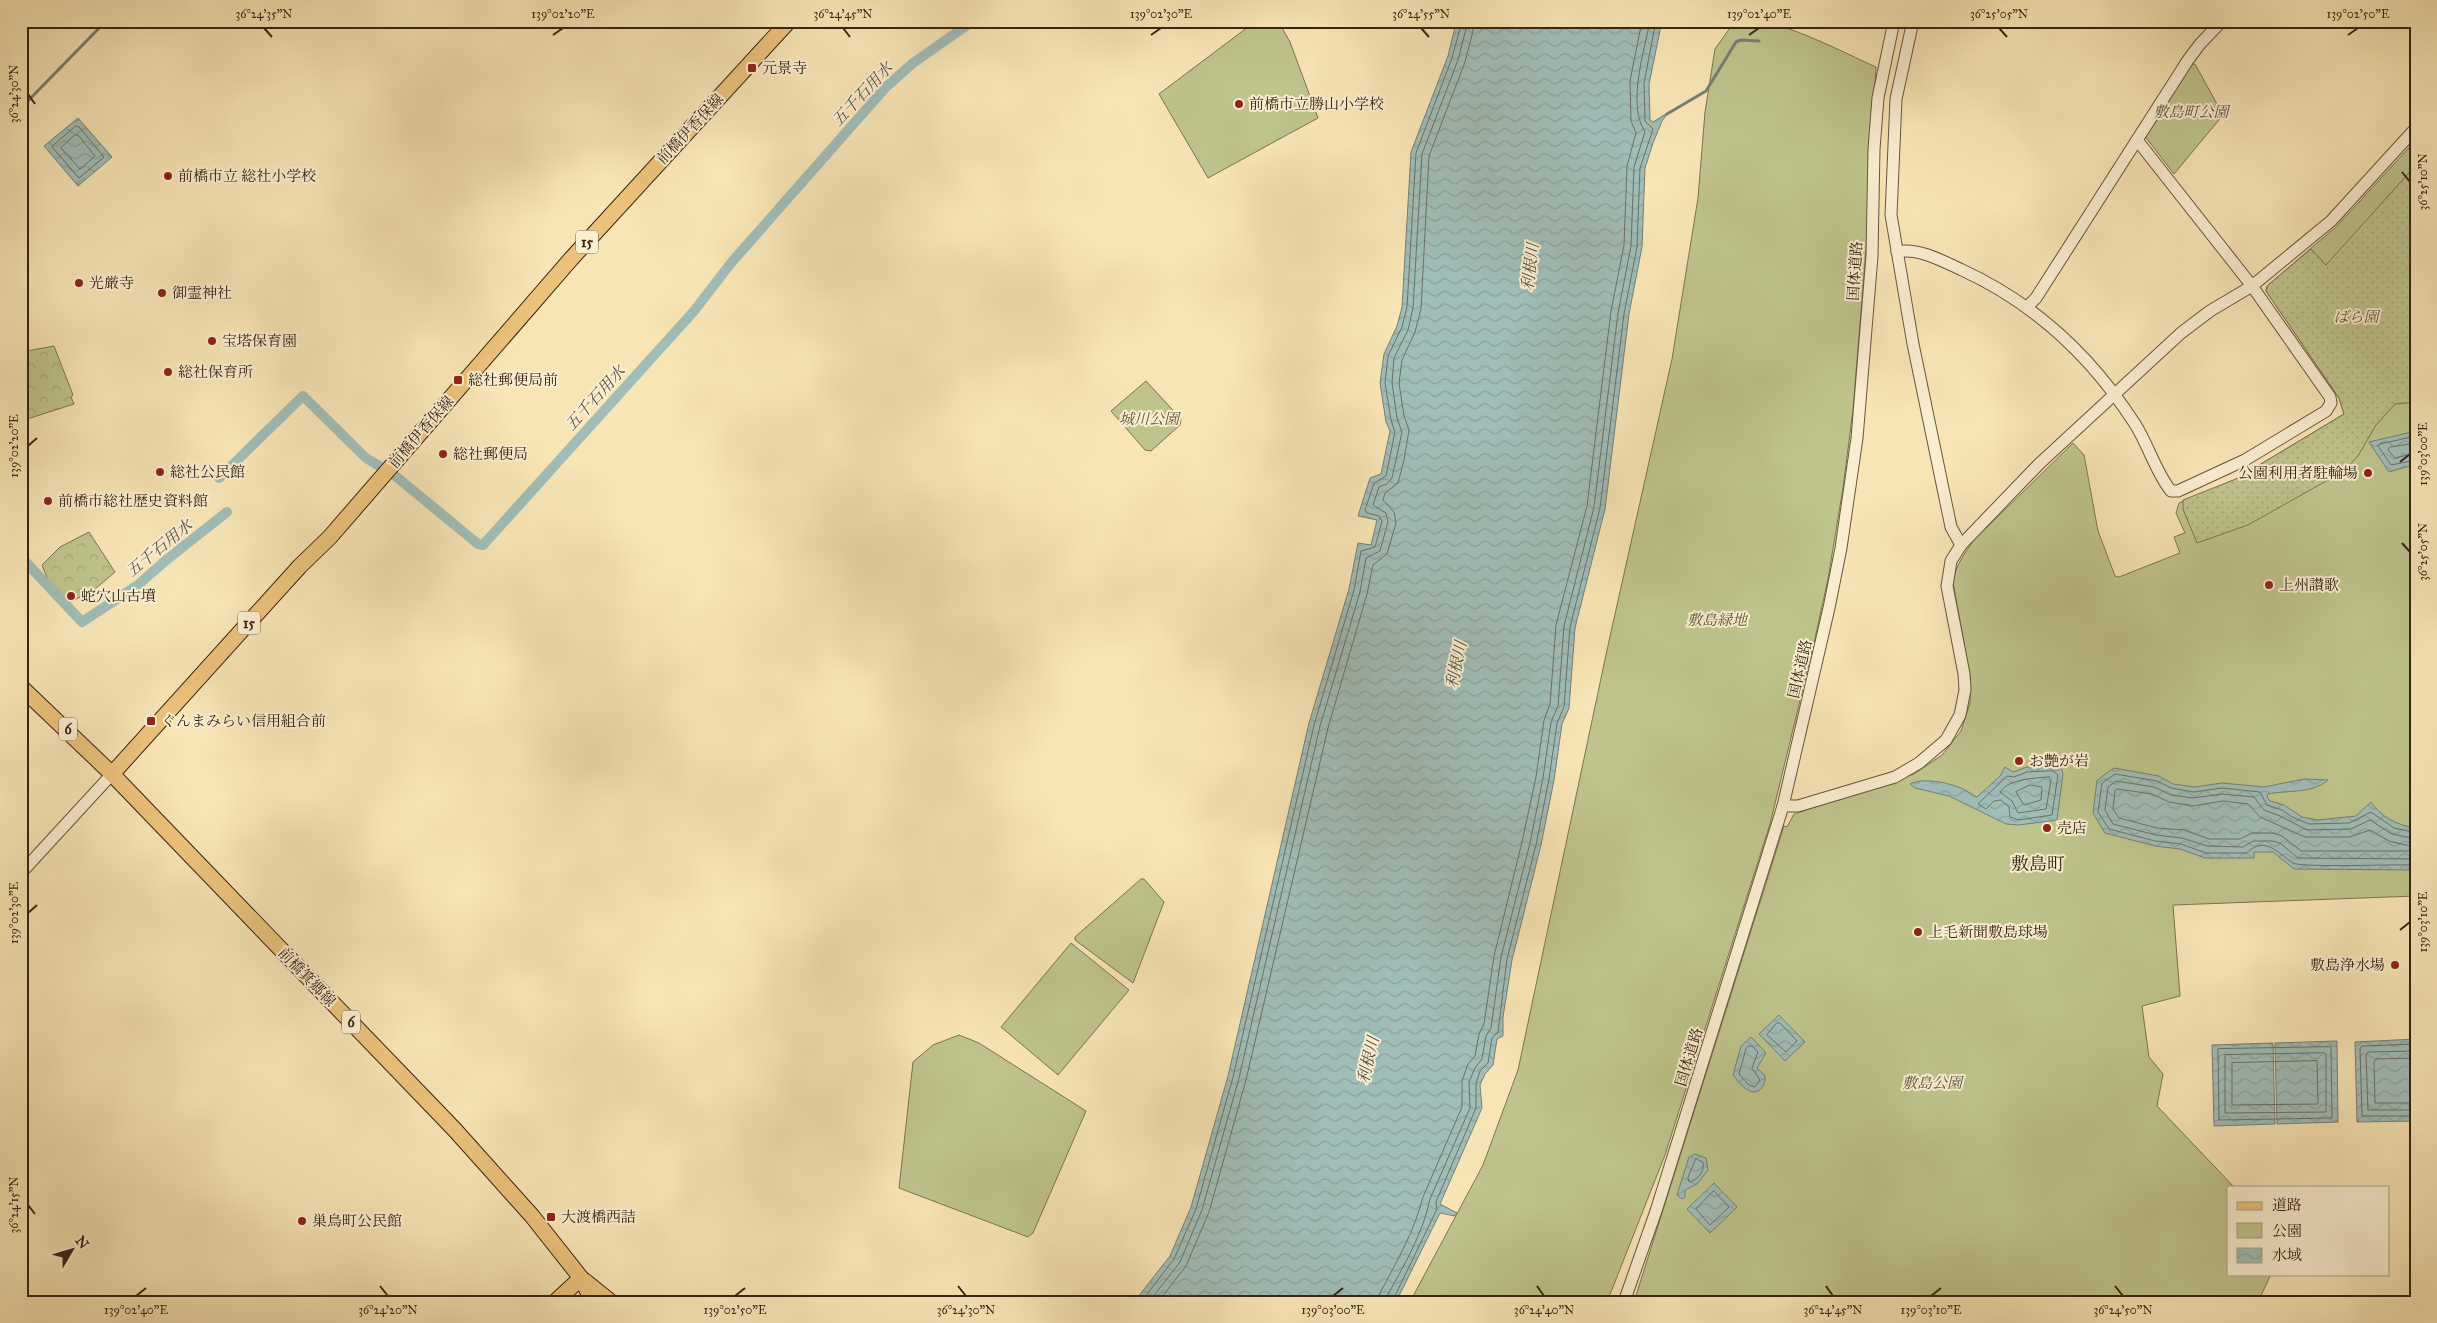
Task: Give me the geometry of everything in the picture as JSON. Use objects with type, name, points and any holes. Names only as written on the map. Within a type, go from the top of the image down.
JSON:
[{"type":"main road","name":"前橋伊香保線","points":[[112,774],[300,566],[330,537],[571,259],[789,21]]},
{"type":"main road","name":"前橋箕郷線","points":[[21,686],[112,774],[468,1144],[512,1193],[581,1278],[611,1302]]},
{"type":"main road","name":"前橋箕郷線","points":[[581,1278],[593,1302]]},
{"type":"main road","points":[[555,1302],[581,1278]]},
{"type":"street","name":"国体道路","points":[[1624,1302],[1659,1202],[1782,806],[1829,608],[1847,508],[1857,438],[1872,256],[1874,149],[1878,98],[1894,21]]},
{"type":"street","points":[[1913,21],[1896,99],[1891,215],[1951,527],[1961,545]]},
{"type":"street","points":[[2027,307],[2031,295],[2185,52],[2213,21]]},
{"type":"street","points":[[2027,307],[2036,298],[2193,52],[2222,21]]},
{"type":"street","points":[[1782,806],[1798,806],[1895,777],[1928,757],[1946,740],[1954,729],[1963,703],[1964,674],[1948,578],[1951,561],[1961,545],[2039,464],[2190,325],[2252,286],[2332,221],[2416,128]]},
{"type":"street","points":[[1897,252],[1911,251],[1947,263],[1988,283],[2027,307],[2069,343],[2114,395],[2138,430],[2168,487],[2174,492],[2245,460],[2326,411],[2331,403],[2330,397],[2252,286],[2137,140]]},
{"type":"street","points":[[21,873],[112,774]]},
{"type":"green space","name":"前橋市立勝山小学校","points":[[1256,21],[1278,21],[1290,42],[1318,118],[1208,178],[1159,94]]},
{"type":"green space","name":"敷島緑地","points":[[1752,21],[1781,26],[1876,67],[1866,250],[1853,410],[1843,488],[1828,579],[1770,824],[1665,1155],[1607,1302],[1410,1302],[1483,1165],[1518,1070],[1607,650],[1672,359],[1698,198],[1705,112],[1715,49],[1732,25]]},
{"type":"green space","name":"敷島町公園","points":[[2189,64],[2195,64],[2223,115],[2174,174],[2144,135]]},
{"type":"green space","name":"敷島公園","points":[[2416,140],[2416,896],[2173,905],[2180,996],[2142,1006],[2149,1057],[2163,1074],[2157,1106],[2233,1186],[2227,1186],[2227,1276],[2270,1276],[2258,1302],[1634,1302],[1784,826],[1787,827],[1794,814],[1914,774],[1942,755],[1961,731],[1970,703],[1970,677],[1953,582],[1958,565],[1974,540],[2073,443],[2084,455],[2098,531],[2115,576],[2119,577],[2180,553],[2174,537],[2185,533],[2176,513],[2179,503],[2236,479],[2344,414],[2339,398],[2266,291],[2267,286],[2337,226]]},
{"type":"green space","name":"ばら園","points":[[2416,165],[2416,402],[2395,404],[2376,425],[2358,456],[2344,471],[2248,525],[2197,543],[2183,509],[2183,500],[2236,479],[2344,414],[2339,398],[2266,291],[2267,286],[2311,249],[2326,265]]},
{"type":"green space","points":[[54,346],[73,395],[71,397],[74,404],[21,421],[21,352]]},
{"type":"green space","name":"城川公園","points":[[1146,381],[1181,419],[1180,425],[1151,451],[1145,450],[1111,411]]},
{"type":"green space","name":"蛇穴山古墳","points":[[89,532],[115,572],[95,589],[65,605],[49,583],[42,565],[60,547]]},
{"type":"green space","points":[[1141,879],[1144,879],[1164,902],[1133,983],[1075,940],[1075,937]]},
{"type":"green space","points":[[1071,943],[1129,990],[1058,1075],[1001,1027]]},
{"type":"green space","points":[[959,1035],[979,1043],[1086,1111],[1033,1233],[1028,1237],[899,1188],[913,1062],[933,1045]]},
{"type":"water","name":"利根川","points":[[1450,21],[1662,21],[1649,84],[1650,120],[1653,122],[1669,112],[1662,121],[1645,168],[1642,247],[1629,314],[1605,509],[1575,628],[1569,708],[1562,724],[1554,780],[1541,845],[1512,960],[1503,1017],[1503,1036],[1497,1039],[1493,1065],[1485,1074],[1480,1085],[1482,1108],[1440,1204],[1457,1213],[1455,1216],[1440,1213],[1396,1302],[1134,1302],[1170,1256],[1191,1207],[1228,1076],[1309,723],[1349,589],[1358,543],[1371,545],[1377,520],[1358,516],[1370,478],[1381,474],[1390,431],[1386,422],[1380,383],[1384,354],[1397,326],[1402,307],[1411,152],[1448,56],[1455,27]]},
{"type":"water","points":[[78,118],[112,157],[78,186],[44,146]]},
{"type":"water","points":[[2416,431],[2416,464],[2389,472],[2369,442]]},
{"type":"water","points":[[2005,767],[2013,772],[2027,767],[2061,767],[2063,774],[2057,820],[2019,825],[2006,824],[1949,796],[1915,788],[1910,784],[1922,781],[1944,783],[1963,789],[1977,797],[2000,776]]},
{"type":"water","points":[[2114,768],[2159,776],[2173,784],[2195,787],[2222,783],[2264,787],[2304,779],[2328,780],[2315,788],[2268,794],[2267,797],[2270,801],[2284,805],[2302,817],[2318,820],[2356,816],[2371,802],[2375,808],[2390,820],[2416,828],[2416,870],[2294,869],[2273,852],[2254,852],[2254,858],[2205,858],[2180,849],[2155,846],[2105,833],[2093,813],[2097,780]]},
{"type":"water","points":[[1779,1015],[1805,1042],[1785,1061],[1759,1034]]},
{"type":"water","points":[[1751,1037],[1766,1053],[1757,1068],[1765,1076],[1765,1080],[1761,1089],[1755,1092],[1746,1089],[1733,1075],[1741,1046]]},
{"type":"water","points":[[2416,1039],[2416,1121],[2357,1122],[2355,1042]]},
{"type":"water","points":[[2337,1041],[2338,1122],[2277,1124],[2275,1043]]},
{"type":"water","points":[[2273,1043],[2275,1124],[2214,1126],[2212,1045]]},
{"type":"water","points":[[1695,1154],[1706,1158],[1708,1170],[1697,1184],[1685,1190],[1685,1197],[1682,1199],[1677,1195],[1689,1157]]},
{"type":"water","points":[[1714,1183],[1737,1207],[1710,1233],[1687,1209]]},
{"type":"waterway","points":[[21,108],[106,21]]},
{"type":"waterway","name":"五千石用水","points":[[219,478],[303,396],[366,458],[393,474],[478,544],[483,545],[694,311],[731,263],[886,87],[913,63],[973,21]]},
{"type":"waterway","points":[[1667,114],[1706,91],[1736,42],[1741,40],[1759,41]]},
{"type":"waterway","name":"五千石用水","points":[[21,557],[82,622],[138,585],[227,512]]},
{"type":"place","name":"元景寺","points":[[752,68]]},
{"type":"place","name":"前橋市立勝山小学校","points":[[1239,104]]},
{"type":"place","name":"前橋市立 総社小学校","points":[[168,176]]},
{"type":"place","name":"光厳寺","points":[[79,283]]},
{"type":"place","name":"御霊神社","points":[[162,293]]},
{"type":"place","name":"宝塔保育園","points":[[212,341]]},
{"type":"place","name":"総社保育所","points":[[168,372]]},
{"type":"place","name":"総社郵便局前","points":[[458,380]]},
{"type":"place","name":"総社郵便局","points":[[443,454]]},
{"type":"place","name":"総社公民館","points":[[160,472]]},
{"type":"place","name":"公園利用者駐輪場","points":[[2368,473]]},
{"type":"place","name":"前橋市総社歴史資料館","points":[[48,501]]},
{"type":"place","name":"上州讃歌","points":[[2269,585]]},
{"type":"place","name":"蛇穴山古墳","points":[[71,596]]},
{"type":"place","name":"ぐんまみらい信用組合前","points":[[151,721]]},
{"type":"place","name":"お艶が岩","points":[[2019,761]]},
{"type":"place","name":"売店","points":[[2047,828]]},
{"type":"place","name":"上毛新聞敷島球場","points":[[1918,932]]},
{"type":"place","name":"敷島浄水場","points":[[2395,965]]},
{"type":"place","name":"大渡橋西詰","points":[[551,1217]]},
{"type":"place","name":"巣鳥町公民館","points":[[302,1221]]},
{"type":"district","name":"敷島町","points":[[2038,864]]}]
